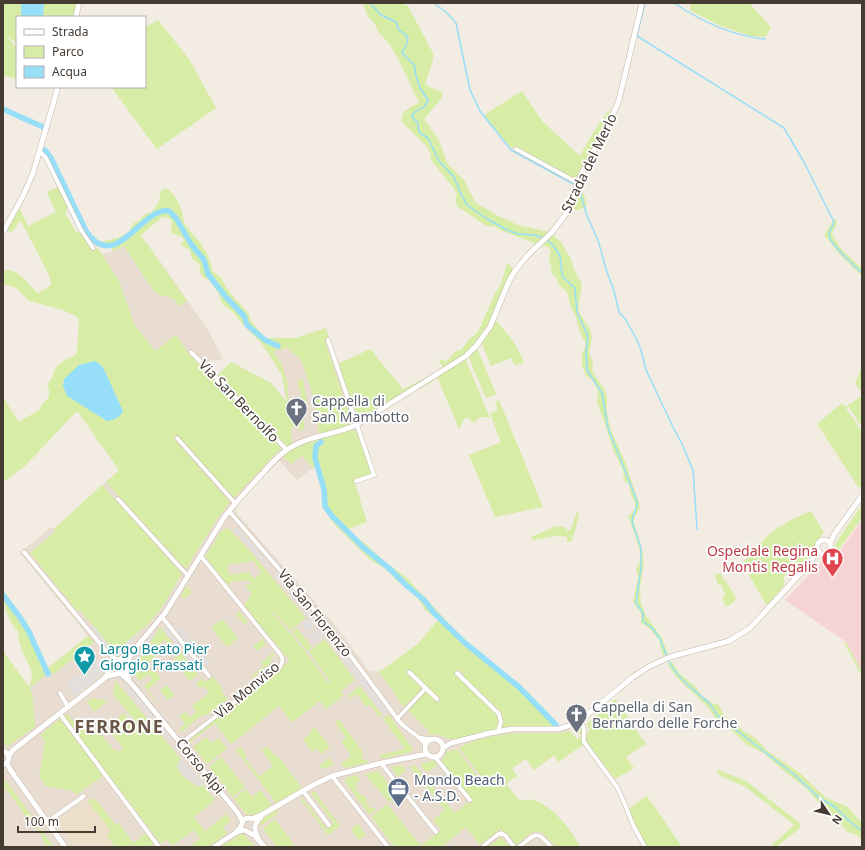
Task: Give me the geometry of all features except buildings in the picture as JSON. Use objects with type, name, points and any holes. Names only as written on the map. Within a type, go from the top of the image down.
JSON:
[{"type":"street","points":[[76,16],[79,3]]},
{"type":"street","name":"Strada del Merlo","points":[[356,425],[472,350],[491,324],[509,281],[523,259],[550,234],[568,211],[578,183],[618,104],[642,3]]},
{"type":"street","points":[[3,232],[26,189],[40,152],[58,88]]},
{"type":"street","points":[[516,149],[578,183]]},
{"type":"street","points":[[40,152],[46,158],[81,230],[93,248]]},
{"type":"street","points":[[328,340],[374,476],[356,482]]},
{"type":"street","name":"Via San Bernolfo","points":[[191,352],[287,450]]},
{"type":"street","name":"Via San Bernolfo","points":[[122,659],[133,651],[162,618],[228,511],[278,457],[301,442],[356,425]]},
{"type":"street","points":[[176,438],[235,504]]},
{"type":"street","points":[[828,542],[862,496]]},
{"type":"street","points":[[118,498],[188,576]]},
{"type":"street","name":"Via San Fiorenzo","points":[[228,511],[330,628],[397,719],[405,728],[418,737],[426,749]]},
{"type":"street","points":[[426,749],[431,757],[437,756],[443,748],[451,743],[498,731],[567,727],[581,720],[633,677],[650,666],[667,658],[723,643],[744,632],[756,623],[811,562],[818,549],[819,543],[821,541],[828,542]]},
{"type":"street","points":[[811,562],[823,554],[826,554],[830,550],[828,542]]},
{"type":"street","points":[[818,549],[823,554]]},
{"type":"street","points":[[24,552],[106,651],[116,659],[122,659],[126,664]]},
{"type":"street","name":"Via Monviso","points":[[181,744],[279,668],[283,660],[280,654],[200,555]]},
{"type":"street","points":[[162,618],[209,676]]},
{"type":"street","points":[[104,678],[110,669],[111,663],[106,651]]},
{"type":"street","name":"Via San Bernolfo","points":[[125,670],[126,664],[133,651]]},
{"type":"street","points":[[111,663],[116,659]]},
{"type":"street","points":[[110,669],[114,674]]},
{"type":"street","points":[[65,847],[9,768],[5,758],[104,678],[114,674],[121,674],[125,670]]},
{"type":"street","name":"Corso Alpi","points":[[125,670],[131,683]]},
{"type":"street","points":[[408,672],[437,699]]},
{"type":"street","points":[[457,673],[499,714],[501,722],[498,731]]},
{"type":"street","name":"Corso Alpi","points":[[121,674],[131,683],[266,847]]},
{"type":"street","points":[[397,719],[426,688]]},
{"type":"street","points":[[60,693],[68,707]]},
{"type":"street","points":[[60,714],[159,847]]},
{"type":"street","points":[[581,720],[585,730],[583,738],[584,742],[617,787],[633,826],[645,847]]},
{"type":"street","name":"Via San Fiorenzo","points":[[418,737],[429,739]]},
{"type":"street","points":[[214,847],[263,814],[332,776],[415,756],[426,749],[429,739],[436,738],[441,742],[443,748]]},
{"type":"street","points":[[441,742],[451,743]]},
{"type":"street","points":[[437,756],[440,763],[470,800]]},
{"type":"street","points":[[381,763],[436,832]]},
{"type":"street","points":[[332,776],[388,847]]},
{"type":"street","points":[[303,791],[329,825]]},
{"type":"street","points":[[47,822],[84,796]]},
{"type":"street","points":[[482,847],[501,833],[505,835],[514,847]]},
{"type":"street","points":[[519,847],[533,836],[537,835],[542,837],[551,847]]},
{"type":"shaded area","points":[[123,246],[157,257],[208,330],[223,359],[206,362],[218,375],[231,362],[271,383],[286,403],[282,375],[267,351],[265,338],[296,338],[326,328],[376,477],[355,484],[367,522],[328,508],[320,463],[297,480],[279,460],[237,505],[235,511],[336,626],[369,671],[379,672],[418,644],[438,620],[521,687],[559,726],[565,725],[581,746],[559,762],[554,755],[534,770],[526,759],[512,768],[517,776],[506,784],[520,801],[532,800],[556,815],[570,830],[580,847],[3,847],[3,651],[29,688],[48,668],[88,636],[20,553],[51,527],[54,529],[119,470],[188,353],[176,335],[155,351],[134,324],[119,281],[102,254]]},
{"type":"shaded area","name":"Ospedale Regina Montis Regalis","points":[[862,520],[862,672],[846,642],[785,600],[825,558],[831,557],[839,552]]},
{"type":"shaded area","points":[[236,527],[270,565],[267,568],[233,529]]},
{"type":"shaded area","points":[[277,572],[311,612],[308,615],[273,575]]},
{"type":"shaded area","points":[[310,617],[316,624],[307,632],[301,624]]},
{"type":"shaded area","points":[[93,625],[111,648],[107,647],[90,627]]},
{"type":"shaded area","points":[[166,626],[183,647],[179,650],[163,629]]},
{"type":"shaded area","points":[[181,626],[211,664],[208,666],[177,629]]},
{"type":"shaded area","points":[[319,628],[325,636],[316,643],[309,635]]},
{"type":"shaded area","points":[[142,630],[124,651],[119,654],[111,648],[120,648]]},
{"type":"shaded area","points":[[150,633],[154,635],[135,664],[131,661]]},
{"type":"shaded area","points":[[331,633],[388,710],[383,714],[326,637]]},
{"type":"shaded area","points":[[185,650],[202,672],[198,674],[182,653]]},
{"type":"shaded area","name":"Largo Beato Pier Giorgio Frassati","points":[[96,661],[104,672],[75,696],[66,685]]},
{"type":"shaded area","points":[[127,683],[171,737],[168,739],[124,685]]},
{"type":"shaded area","points":[[181,759],[203,785],[198,786],[184,776],[178,767]]},
{"type":"shaded area","points":[[87,800],[111,831],[107,835],[115,847],[75,847],[57,821]]},
{"type":"green space","points":[[3,3],[21,3],[21,16],[16,16],[16,42],[7,36],[16,47],[16,79],[3,75]]},
{"type":"green space","points":[[44,3],[77,3],[73,16],[43,16]]},
{"type":"green space","points":[[363,3],[401,3],[408,6],[433,53],[433,60],[425,84],[443,94],[441,99],[424,119],[439,140],[447,163],[464,180],[475,202],[496,215],[518,225],[549,232],[536,244],[500,230],[494,226],[488,227],[457,206],[455,200],[457,194],[431,160],[427,147],[402,122],[404,112],[419,102],[396,55],[387,41],[380,34],[374,23],[368,17]]},
{"type":"green space","points":[[691,3],[749,3],[771,27],[766,37],[750,36],[716,24],[690,10]]},
{"type":"green space","points":[[158,20],[189,59],[216,108],[157,149],[112,88],[146,88],[146,26]]},
{"type":"green space","points":[[522,91],[542,121],[580,156],[594,131],[608,111],[612,111],[576,180],[514,146],[512,149],[484,115]]},
{"type":"green space","points":[[58,187],[68,207],[65,213],[76,232],[81,233],[93,251],[98,248],[119,281],[134,324],[155,351],[176,335],[188,353],[281,448],[234,498],[177,435],[173,438],[230,502],[217,519],[186,569],[106,482],[119,470],[77,411],[25,466],[3,482],[3,397],[19,422],[39,410],[42,404],[47,400],[49,390],[47,384],[52,378],[56,368],[77,354],[79,318],[63,310],[29,301],[16,288],[3,284],[3,271],[8,270],[13,271],[22,277],[38,293],[51,285],[49,275],[21,221],[13,231],[10,232],[6,230],[19,207],[28,226],[56,212],[47,192]],"holes":[[[103,367],[123,411],[64,379]]]},
{"type":"green space","points":[[166,188],[170,190],[179,203],[183,214],[184,223],[206,251],[212,271],[221,278],[230,293],[249,314],[251,321],[265,338],[296,338],[326,328],[329,339],[325,341],[351,420],[347,422],[348,426],[326,433],[319,433],[311,389],[302,363],[299,358],[287,348],[274,351],[276,358],[278,357],[279,361],[281,361],[289,389],[287,390],[289,401],[302,398],[297,381],[303,379],[308,409],[301,411],[305,428],[300,432],[300,427],[291,427],[292,444],[288,447],[218,375],[231,362],[271,383],[287,402],[282,375],[269,354],[233,312],[223,305],[218,293],[209,280],[202,276],[199,264],[192,259],[190,250],[181,245],[184,239],[173,234],[171,231],[172,220],[162,217],[141,235],[187,301],[180,306],[173,298],[160,295],[153,290],[124,246],[113,251],[112,246],[104,246],[101,242],[117,238],[128,233],[134,223],[139,221],[145,214],[152,212],[159,201],[161,191]]},
{"type":"green space","points":[[578,189],[582,189],[587,205],[583,208],[574,210],[572,209]]},
{"type":"green space","points":[[835,218],[837,223],[832,234],[841,249],[862,268],[862,276],[842,257],[824,235]]},
{"type":"green space","points":[[552,234],[561,242],[571,259],[574,270],[582,284],[579,312],[591,331],[592,339],[589,351],[593,363],[592,371],[606,392],[607,412],[610,428],[624,459],[640,507],[634,519],[634,523],[641,544],[644,563],[640,589],[641,603],[646,616],[662,638],[668,654],[663,656],[659,640],[649,628],[641,623],[641,613],[633,602],[638,577],[636,570],[640,561],[640,555],[639,547],[628,516],[635,509],[635,502],[631,496],[629,484],[624,481],[623,470],[613,450],[597,403],[598,391],[593,381],[586,376],[582,365],[582,354],[586,344],[579,331],[576,317],[572,310],[567,292],[558,284],[556,277],[552,273],[549,259],[551,252],[550,250],[541,245]]},
{"type":"green space","points":[[507,263],[513,270],[483,333],[466,354],[443,368],[438,359],[447,361],[456,351],[461,350],[470,338],[478,332],[494,295],[501,284]]},
{"type":"green space","points":[[495,319],[514,342],[524,362],[515,366],[511,358],[491,366],[481,342]]},
{"type":"green space","points":[[477,348],[496,394],[486,398],[468,356]]},
{"type":"green space","points":[[370,349],[403,389],[435,373],[366,416],[358,418],[338,364]]},
{"type":"green space","points":[[465,358],[490,418],[481,417],[474,423],[468,417],[465,418],[459,429],[437,377],[432,382],[406,396]]},
{"type":"green space","points":[[862,366],[862,393],[855,383]]},
{"type":"green space","points":[[862,396],[862,427],[849,407],[846,408],[862,432],[862,485],[859,488],[817,424],[842,403],[845,407]]},
{"type":"green space","points":[[499,400],[543,507],[495,517],[469,455],[501,442],[490,414],[498,410],[495,402]]},
{"type":"green space","points":[[353,430],[357,433],[372,474],[354,481],[367,522],[349,529],[385,562],[407,578],[466,642],[521,687],[559,726],[501,728],[503,720],[501,712],[464,677],[460,670],[456,675],[498,715],[499,720],[497,729],[452,740],[439,735],[426,734],[429,731],[408,710],[426,692],[438,703],[441,700],[409,670],[406,673],[422,688],[404,707],[379,672],[418,644],[438,620],[426,611],[417,597],[396,580],[389,571],[369,559],[334,524],[329,517],[320,463],[313,468],[302,455],[291,464],[283,456],[304,443]]},
{"type":"green space","points":[[102,485],[182,574],[162,607],[149,623],[120,648],[111,648],[80,610],[78,612],[30,553],[55,532],[54,529]]},
{"type":"green space","points":[[862,505],[862,518],[838,551],[835,546],[837,541]]},
{"type":"green space","points":[[577,511],[579,514],[571,542],[567,542],[567,537],[556,536],[533,540],[531,537],[556,526],[565,527],[568,531],[571,529]]},
{"type":"green space","points":[[811,511],[824,533],[815,544],[812,554],[800,570],[797,568],[792,568],[783,578],[785,584],[767,606],[742,563],[770,533],[791,520]]},
{"type":"green space","points":[[227,528],[231,531],[250,551],[306,618],[291,630],[273,612],[272,613],[302,647],[328,683],[330,682],[309,652],[325,639],[355,680],[341,691],[344,695],[326,709],[320,701],[292,722],[279,706],[231,744],[215,723],[189,743],[188,741],[290,661],[244,605],[252,594],[245,585],[252,584],[248,580],[231,582],[228,585],[205,557],[221,531]],"holes":[[[253,561],[262,572],[254,579],[249,572],[229,575],[227,565]]]},
{"type":"green space","points":[[720,573],[736,597],[735,601],[726,607],[722,597],[725,596],[721,584],[718,585],[715,575]]},
{"type":"green space","points":[[187,586],[192,592],[184,599],[181,596]]},
{"type":"green space","points":[[3,591],[27,623],[48,668],[88,636],[94,642],[54,674],[50,672],[29,688],[32,692],[35,727],[7,747],[3,741],[3,651],[29,687],[32,676],[30,667],[21,648],[17,629],[11,622],[7,612]]},
{"type":"green space","points":[[239,611],[248,622],[245,625],[236,614]]},
{"type":"green space","points":[[222,619],[238,638],[227,647],[211,628]]},
{"type":"green space","points":[[160,627],[173,643],[169,646],[165,640],[158,645],[162,651],[145,665],[150,672],[154,669],[161,678],[148,689],[156,702],[144,686],[152,679],[149,674],[139,681],[132,671]]},
{"type":"green space","points":[[297,628],[312,647],[307,651],[292,632]]},
{"type":"green space","points":[[262,639],[266,644],[257,651],[253,647]]},
{"type":"green space","points":[[846,642],[862,672],[862,677],[844,643]]},
{"type":"green space","points":[[182,653],[198,674],[190,681],[173,659]]},
{"type":"green space","points":[[273,653],[275,655],[270,659],[272,662],[252,678],[251,676],[264,666],[261,663]]},
{"type":"green space","points":[[672,662],[679,673],[696,687],[700,694],[712,703],[719,705],[724,715],[733,723],[754,737],[768,751],[801,774],[825,797],[848,807],[862,823],[862,839],[855,834],[847,832],[840,822],[818,802],[806,788],[786,773],[765,754],[747,745],[726,725],[715,718],[708,707],[678,679],[667,664]]},
{"type":"green space","points":[[213,677],[223,689],[221,691],[228,699],[208,714],[201,716],[181,732],[179,729],[185,723],[179,716],[185,712],[190,717],[197,712],[192,706],[209,693],[204,686],[200,688],[196,683],[202,678],[205,682]]},
{"type":"green space","points":[[115,680],[181,759],[177,767],[183,776],[198,787],[203,785],[215,800],[194,817],[205,831],[226,814],[231,820],[223,827],[227,834],[207,847],[188,847],[200,839],[194,830],[172,846],[167,839],[161,844],[64,716],[67,714],[72,720],[92,736],[98,731],[114,750],[121,751],[123,748],[108,729],[108,725],[124,713],[133,724],[136,722],[113,694]]},
{"type":"green space","points":[[167,685],[174,695],[168,700],[160,690]]},
{"type":"green space","points":[[360,686],[382,715],[379,717],[369,705],[366,707],[356,694],[350,698],[348,695]]},
{"type":"green space","points":[[92,698],[108,701],[94,712],[87,702]]},
{"type":"green space","points":[[615,699],[646,744],[626,757],[634,768],[615,779],[587,743],[586,736],[590,730],[586,724]]},
{"type":"green space","points":[[389,715],[413,749],[411,752],[381,759],[380,755],[405,749],[383,719]]},
{"type":"green space","points":[[60,719],[103,776],[76,795],[73,791],[46,786],[39,777],[45,741],[40,735]]},
{"type":"green space","points":[[339,719],[362,751],[362,760],[367,759],[367,763],[344,768],[341,764],[351,756],[341,741],[346,738],[335,722]]},
{"type":"green space","points":[[315,727],[330,747],[321,754],[317,748],[312,752],[303,739],[310,734],[309,732]]},
{"type":"green space","points":[[581,727],[583,746],[559,762],[554,755],[534,770],[526,759],[512,768],[517,776],[506,784],[520,801],[533,800],[548,807],[561,819],[572,833],[580,847],[556,847],[545,835],[537,831],[528,835],[516,845],[507,833],[502,830],[499,830],[480,845],[466,827],[442,847],[395,847],[371,817],[387,804],[421,846],[441,830],[433,820],[445,810],[409,766],[415,765],[455,813],[468,802],[470,804],[473,801],[441,761],[447,752],[457,749],[478,777],[480,775],[459,748],[468,743],[498,735],[558,733],[570,731],[577,739],[581,736],[576,730]]},
{"type":"green space","points":[[206,737],[212,743],[219,738],[227,749],[207,764],[193,747]]},
{"type":"green space","points":[[267,746],[276,757],[278,756],[302,788],[276,803],[236,750],[241,747],[247,756],[245,758],[259,776],[273,766],[262,750]]},
{"type":"green space","points":[[221,757],[245,787],[233,797],[209,767]]},
{"type":"green space","points":[[329,758],[334,765],[322,769],[319,766]]},
{"type":"green space","points":[[435,760],[438,764],[429,772],[428,770],[426,772],[420,764]]},
{"type":"green space","points":[[401,765],[406,771],[398,777],[391,767]]},
{"type":"green space","points":[[717,769],[746,781],[797,821],[800,824],[800,828],[776,847],[770,847],[794,825],[744,786],[718,775]]},
{"type":"green space","points":[[378,771],[398,795],[389,802],[365,774]]},
{"type":"green space","points":[[356,775],[360,780],[355,784],[357,786],[355,791],[359,791],[359,795],[364,795],[367,799],[366,804],[369,805],[369,808],[375,808],[376,810],[370,815],[345,782],[346,778]]},
{"type":"green space","points":[[3,777],[39,826],[35,829],[32,822],[24,816],[25,815],[21,810],[22,809],[4,788]]},
{"type":"green space","points":[[246,789],[252,797],[260,790],[272,805],[257,814],[247,815],[234,799]]},
{"type":"green space","points":[[314,791],[340,826],[328,835],[300,799],[302,798],[327,829],[334,823],[311,793]]},
{"type":"green space","points":[[647,796],[682,847],[646,847],[633,821],[629,808]]},
{"type":"green space","points":[[95,799],[116,825],[119,823],[133,843],[146,833],[154,844],[150,847],[115,847],[107,835],[111,831],[87,800]]},
{"type":"green space","points":[[276,810],[278,813],[261,826],[258,823],[259,821]]},
{"type":"green space","points":[[275,819],[295,847],[277,847],[263,829]]},
{"type":"green space","points":[[358,824],[366,835],[359,840],[351,830]]},
{"type":"green space","points":[[40,828],[54,847],[48,847],[45,844],[42,838],[43,837],[37,831]]},
{"type":"green space","points":[[243,833],[255,847],[220,847]]},
{"type":"green space","points":[[501,837],[510,847],[487,847]]},
{"type":"water","points":[[21,3],[44,3],[43,16],[21,16]]},
{"type":"water","points":[[95,361],[103,367],[123,411],[118,417],[112,420],[107,421],[67,396],[63,386],[64,379],[79,365]]},
{"type":"waterway","points":[[370,3],[381,15],[396,22],[399,30],[408,38],[402,53],[415,66],[415,72],[420,88],[428,100],[427,104],[415,112],[412,117],[418,123],[420,133],[428,138],[439,161],[454,177],[467,205],[487,219],[507,230],[518,234],[534,235],[543,238]]},
{"type":"waterway","points":[[434,3],[447,13],[456,23],[470,90],[480,111],[511,150],[573,184]]},
{"type":"waterway","points":[[645,3],[637,36],[784,128],[805,164],[834,222],[829,234],[830,238],[837,248],[862,273]]},
{"type":"waterway","points":[[674,3],[717,27],[741,35],[765,39]]},
{"type":"waterway","points":[[3,109],[43,127]]},
{"type":"waterway","points":[[45,150],[51,158],[86,231],[97,243],[107,246],[118,243],[149,218],[159,212],[169,211],[176,218],[191,244],[204,260],[208,274],[225,296],[244,316],[247,325],[265,340],[278,346]]},
{"type":"waterway","points":[[579,188],[587,216],[598,240],[619,312],[626,320],[636,338],[646,370],[693,470],[697,529]]},
{"type":"waterway","points":[[547,240],[553,245],[560,256],[562,274],[564,278],[575,288],[577,312],[588,336],[586,352],[587,370],[602,393],[608,428],[637,501],[637,507],[632,522],[641,548],[641,568],[636,603],[643,613],[643,621],[652,628],[660,639],[667,657]]},
{"type":"waterway","points":[[321,442],[316,446],[315,458],[324,489],[325,506],[331,515],[364,548],[424,600],[434,613],[465,643],[519,687],[556,725]]},
{"type":"waterway","points":[[3,595],[29,632],[48,674]]},
{"type":"waterway","points":[[668,660],[681,679],[709,703],[718,716],[796,776],[817,796],[836,808],[862,831]]},
{"type":"place","name":"Cappella di San Mambotto","points":[[296,428]]},
{"type":"place","name":"Ospedale Regina Montis Regalis","points":[[833,578]]},
{"type":"place","name":"Largo Beato Pier Giorgio Frassati","points":[[84,676]]},
{"type":"place","name":"Cappella di San Bernardo delle Forche","points":[[576,734]]},
{"type":"place","name":"Mondo Beach - A.S.D.","points":[[399,808]]},
{"type":"district","name":"FERRONE","points":[[119,727]]}]
